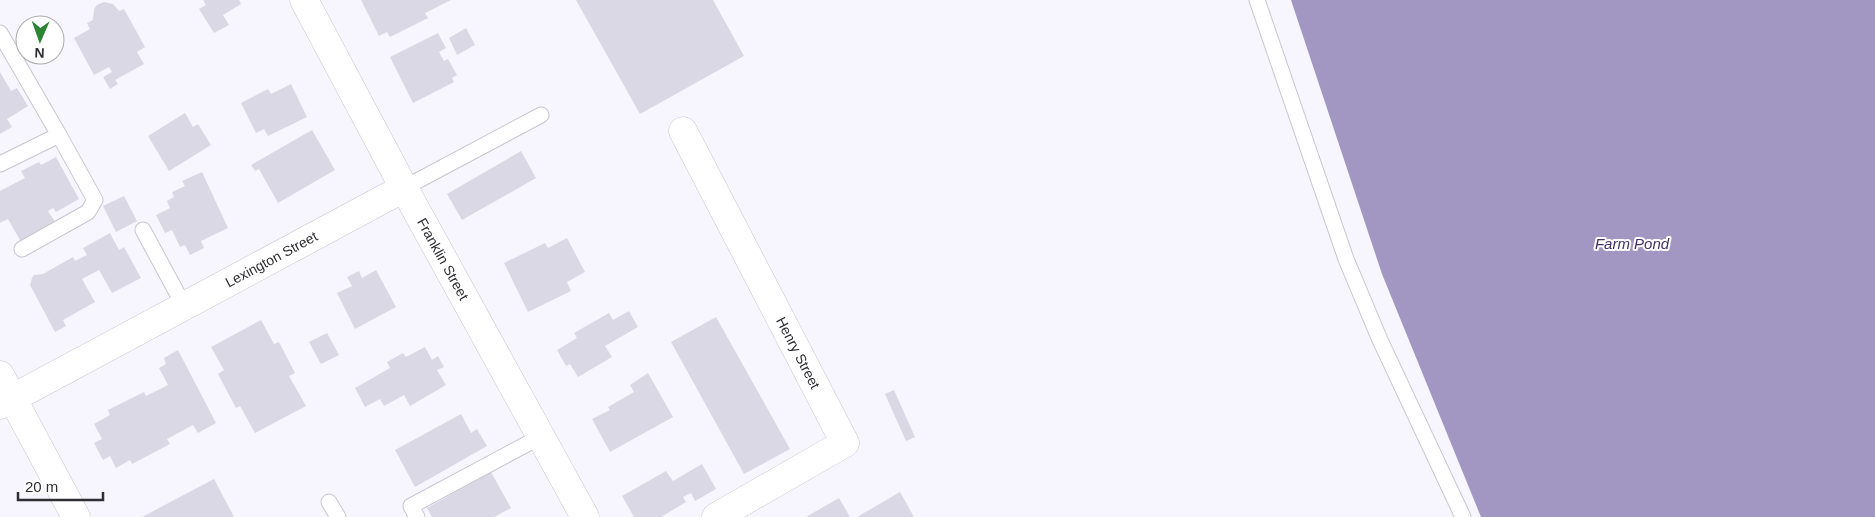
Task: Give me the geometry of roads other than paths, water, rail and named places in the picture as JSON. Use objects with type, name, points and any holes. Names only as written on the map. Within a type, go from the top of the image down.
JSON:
[{"type":"street","name":"Franklin Street","points":[[304,0],[404,188],[585,517]]},
{"type":"street","name":"Henry Street","points":[[683,131],[845,443],[716,517]]},
{"type":"street","name":"Lexington Street","points":[[4,392],[184,306],[404,188]]},
{"type":"street","points":[[4,392],[76,517]]},
{"type":"lane","points":[[1257,0],[1346,259],[1380,340],[1463,517]]},
{"type":"lane","points":[[0,33],[95,200],[88,212],[22,249]]},
{"type":"lane","name":"Lexington Street","points":[[404,188],[541,115]]},
{"type":"lane","points":[[0,164],[59,135]]},
{"type":"lane","points":[[143,230],[184,306]]},
{"type":"lane","points":[[417,517],[411,506],[540,437]]},
{"type":"lane","points":[[329,502],[338,517]]},
{"type":"water","name":"Farm Pond","points":[[1291,0],[1875,0],[1875,517],[1481,517],[1382,274]]}]
